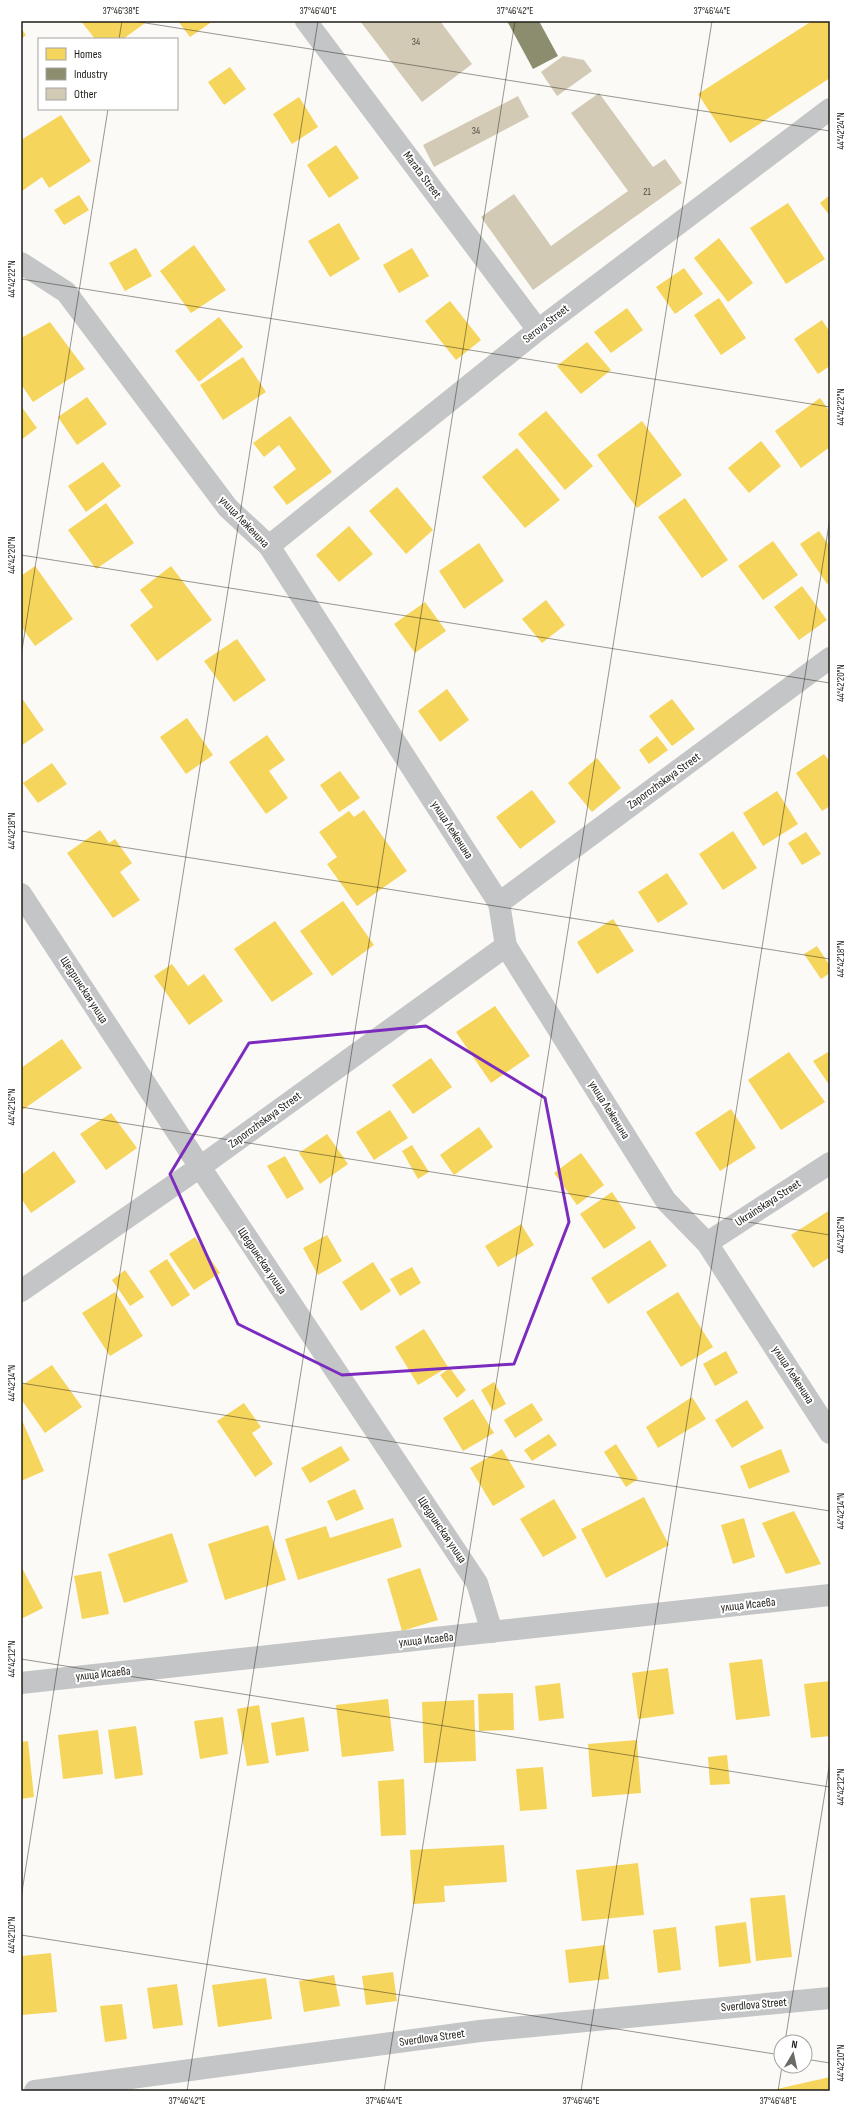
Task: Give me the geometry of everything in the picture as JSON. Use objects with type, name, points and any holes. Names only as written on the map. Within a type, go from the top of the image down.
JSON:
[{"type":"street","name":"Marata Street","points":[[306,21],[538,330]]},
{"type":"street","name":"Serova Street","points":[[269,546],[538,330],[830,109]]},
{"type":"street","name":"улица Леженина","points":[[21,264],[66,292],[228,508],[269,546],[499,903],[506,946],[666,1201],[707,1243],[830,1433]]},
{"type":"street","name":"Zaporozhskaya Street","points":[[499,903],[830,658]]},
{"type":"street","name":"Щедринская улица","points":[[21,894],[200,1167],[477,1583],[492,1632]]},
{"type":"street","name":"Zaporozhskaya Street","points":[[21,1291],[200,1167],[506,946]]},
{"type":"street","name":"Ukrainskaya Street","points":[[707,1243],[830,1163]]},
{"type":"street","name":"улица Исаева","points":[[21,1683],[830,1595]]},
{"type":"street","name":"Sverdlova Street","points":[[35,2091],[480,2031],[830,1998]]},
{"type":"highlighted area","points":[[426,1026],[545,1098],[569,1222],[514,1364],[342,1375],[238,1324],[170,1174],[249,1043]]},
{"type":"building: Homes","points":[[81,21],[144,21],[145,23],[124,38],[94,38]]},
{"type":"building: Homes","points":[[178,21],[213,21],[190,37]]},
{"type":"building: Homes","points":[[812,21],[830,21],[830,78],[730,143],[698,94]]},
{"type":"building: Homes","points":[[21,28],[26,35],[21,39]]},
{"type":"building: Homes","points":[[230,67],[246,89],[224,105],[208,82]]},
{"type":"building: Homes","points":[[299,97],[318,127],[292,144],[273,114]]},
{"type":"building: Homes","points":[[61,115],[91,161],[49,188],[42,177],[22,191],[21,140]]},
{"type":"building: Homes","points":[[336,145],[359,178],[329,198],[307,165]]},
{"type":"building: Homes","points":[[79,195],[89,210],[64,225],[54,210]]},
{"type":"building: Homes","points":[[830,195],[830,216],[820,203]]},
{"type":"building: Homes","points":[[788,203],[825,259],[786,284],[750,228]]},
{"type":"building: Homes","points":[[339,223],[360,259],[330,277],[308,241]]},
{"type":"building: Homes","points":[[719,238],[753,283],[728,302],[694,258]]},
{"type":"building: Homes","points":[[194,245],[226,290],[191,313],[160,271]]},
{"type":"building: Homes","points":[[136,248],[152,276],[125,291],[109,263]]},
{"type":"building: Homes","points":[[412,248],[429,276],[399,293],[383,265]]},
{"type":"building: Homes","points":[[684,268],[703,294],[675,314],[656,287]]},
{"type":"building: Homes","points":[[719,298],[746,338],[721,355],[694,315]]},
{"type":"building: Homes","points":[[450,301],[481,340],[456,360],[425,321]]},
{"type":"building: Homes","points":[[627,308],[643,330],[611,353],[594,332]]},
{"type":"building: Homes","points":[[219,317],[243,347],[199,382],[175,351]]},
{"type":"building: Homes","points":[[822,320],[830,332],[830,366],[818,374],[794,339]]},
{"type":"building: Homes","points":[[50,322],[85,369],[33,402],[21,384],[21,338]]},
{"type":"building: Homes","points":[[587,342],[611,370],[581,394],[557,366]]},
{"type":"building: Homes","points":[[243,357],[266,392],[223,420],[200,385]]},
{"type":"building: Homes","points":[[87,397],[107,424],[77,445],[58,417]]},
{"type":"building: Homes","points":[[820,398],[830,412],[830,447],[801,468],[775,431]]},
{"type":"building: Homes","points":[[21,406],[37,428],[21,440]]},
{"type":"building: Homes","points":[[546,411],[593,466],[565,490],[518,434]]},
{"type":"building: Homes","points":[[290,416],[332,472],[287,505],[273,487],[296,469],[279,445],[264,457],[253,443]]},
{"type":"building: Homes","points":[[642,421],[682,475],[637,508],[597,455]]},
{"type":"building: Homes","points":[[761,441],[781,466],[749,493],[728,468]]},
{"type":"building: Homes","points":[[517,448],[560,500],[525,528],[482,477]]},
{"type":"building: Homes","points":[[103,462],[121,486],[86,512],[68,486]]},
{"type":"building: Homes","points":[[397,487],[433,530],[406,554],[369,511]]},
{"type":"building: Homes","points":[[685,498],[728,560],[702,578],[658,517]]},
{"type":"building: Homes","points":[[106,503],[134,543],[96,569],[68,530]]},
{"type":"building: Homes","points":[[349,526],[373,554],[339,582],[316,555]]},
{"type":"building: Homes","points":[[819,531],[830,547],[830,582],[827,584],[800,544]]},
{"type":"building: Homes","points":[[773,541],[798,575],[763,600],[738,566]]},
{"type":"building: Homes","points":[[479,543],[504,581],[464,609],[439,571]]},
{"type":"building: Homes","points":[[35,566],[73,619],[35,646],[21,626],[21,576]]},
{"type":"building: Homes","points":[[171,566],[212,620],[157,661],[130,625],[153,607],[140,590]]},
{"type":"building: Homes","points":[[802,586],[827,620],[799,640],[774,607]]},
{"type":"building: Homes","points":[[546,600],[565,625],[542,643],[522,619]]},
{"type":"building: Homes","points":[[425,602],[446,631],[415,653],[394,624]]},
{"type":"building: Homes","points":[[237,639],[266,680],[234,702],[204,661]]},
{"type":"building: Homes","points":[[447,689],[469,720],[440,742],[418,711]]},
{"type":"building: Homes","points":[[21,697],[44,730],[21,746]]},
{"type":"building: Homes","points":[[672,699],[695,729],[672,746],[649,716]]},
{"type":"building: Homes","points":[[187,718],[213,755],[186,774],[160,737]]},
{"type":"building: Homes","points":[[267,735],[285,760],[269,771],[288,798],[266,814],[229,762]]},
{"type":"building: Homes","points":[[657,736],[668,750],[649,764],[639,750]]},
{"type":"building: Homes","points":[[824,754],[830,762],[830,806],[822,811],[796,773]]},
{"type":"building: Homes","points":[[597,758],[621,788],[592,812],[568,783]]},
{"type":"building: Homes","points":[[52,763],[67,784],[38,803],[23,783]]},
{"type":"building: Homes","points":[[340,771],[360,798],[339,812],[320,785]]},
{"type":"building: Homes","points":[[532,790],[556,822],[520,849],[496,817]]},
{"type":"building: Homes","points":[[777,791],[798,824],[763,846],[743,813]]},
{"type":"building: Homes","points":[[364,810],[407,871],[357,906],[327,864],[337,857],[319,832],[349,811],[354,817]]},
{"type":"building: Homes","points":[[100,830],[109,843],[115,839],[132,863],[120,872],[140,900],[113,918],[67,853]]},
{"type":"building: Homes","points":[[733,831],[757,868],[723,890],[699,854]]},
{"type":"building: Homes","points":[[806,832],[821,854],[802,865],[788,843]]},
{"type":"building: Homes","points":[[667,873],[688,904],[658,923],[638,892]]},
{"type":"building: Homes","points":[[343,901],[374,945],[332,976],[300,931]]},
{"type":"building: Homes","points":[[613,919],[634,951],[597,974],[577,942]]},
{"type":"building: Homes","points":[[275,921],[313,974],[272,1002],[234,949]]},
{"type":"building: Homes","points":[[817,946],[830,966],[830,973],[821,979],[804,954]]},
{"type":"building: Homes","points":[[172,964],[188,986],[204,974],[223,1001],[189,1025],[154,976]]},
{"type":"building: Homes","points":[[495,1006],[530,1056],[491,1083],[456,1032]]},
{"type":"building: Homes","points":[[62,1039],[82,1068],[21,1111],[21,1068]]},
{"type":"building: Homes","points":[[830,1051],[830,1086],[813,1061]]},
{"type":"building: Homes","points":[[789,1052],[825,1102],[781,1130],[748,1080]]},
{"type":"building: Homes","points":[[431,1058],[452,1087],[413,1114],[392,1085]]},
{"type":"building: Homes","points":[[731,1109],[756,1148],[720,1171],[695,1133]]},
{"type":"building: Homes","points":[[390,1110],[408,1138],[374,1160],[356,1132]]},
{"type":"building: Homes","points":[[111,1113],[137,1148],[106,1170],[80,1134]]},
{"type":"building: Homes","points":[[479,1127],[493,1147],[454,1175],[440,1155]]},
{"type":"building: Homes","points":[[327,1134],[348,1164],[320,1184],[299,1153]]},
{"type":"building: Homes","points":[[412,1145],[429,1172],[418,1179],[402,1151]]},
{"type":"building: Homes","points":[[54,1151],[76,1182],[31,1213],[21,1198],[21,1175]]},
{"type":"building: Homes","points":[[581,1153],[604,1185],[577,1205],[554,1173]]},
{"type":"building: Homes","points":[[285,1156],[304,1189],[287,1199],[267,1166]]},
{"type":"building: Homes","points":[[612,1192],[636,1228],[604,1249],[580,1214]]},
{"type":"building: Homes","points":[[830,1210],[830,1257],[813,1268],[791,1235]]},
{"type":"building: Homes","points":[[521,1224],[534,1245],[498,1267],[485,1246]]},
{"type":"building: Homes","points":[[327,1235],[342,1261],[318,1275],[303,1248]]},
{"type":"building: Homes","points":[[195,1237],[220,1273],[194,1290],[169,1254]]},
{"type":"building: Homes","points":[[650,1240],[667,1266],[608,1304],[591,1278]]},
{"type":"building: Homes","points":[[167,1259],[190,1295],[172,1307],[149,1271]]},
{"type":"building: Homes","points":[[373,1262],[391,1291],[361,1311],[342,1282]]},
{"type":"building: Homes","points":[[412,1267],[421,1283],[400,1296],[390,1279]]},
{"type":"building: Homes","points":[[125,1270],[144,1297],[130,1306],[112,1280]]},
{"type":"building: Homes","points":[[115,1292],[143,1336],[110,1356],[82,1313]]},
{"type":"building: Homes","points":[[678,1292],[713,1347],[681,1367],[646,1312]]},
{"type":"building: Homes","points":[[424,1329],[448,1367],[418,1385],[395,1347]]},
{"type":"building: Homes","points":[[726,1351],[738,1373],[715,1386],[703,1364]]},
{"type":"building: Homes","points":[[52,1365],[82,1407],[45,1433],[21,1399],[21,1386]]},
{"type":"building: Homes","points":[[450,1368],[466,1390],[457,1398],[440,1375]]},
{"type":"building: Homes","points":[[494,1382],[506,1404],[493,1411],[481,1390]]},
{"type":"building: Homes","points":[[692,1397],[706,1419],[658,1448],[646,1427]]},
{"type":"building: Homes","points":[[473,1399],[494,1433],[463,1451],[443,1418]]},
{"type":"building: Homes","points":[[747,1400],[764,1428],[732,1448],[715,1420]]},
{"type":"building: Homes","points":[[244,1403],[261,1427],[252,1433],[273,1464],[255,1477],[217,1421]]},
{"type":"building: Homes","points":[[532,1403],[543,1420],[515,1438],[504,1420]]},
{"type":"building: Homes","points":[[21,1418],[44,1471],[21,1481]]},
{"type":"building: Homes","points":[[549,1434],[557,1445],[532,1461],[524,1450]]},
{"type":"building: Homes","points":[[616,1444],[638,1479],[626,1487],[604,1452]]},
{"type":"building: Homes","points":[[341,1446],[350,1460],[310,1483],[301,1468]]},
{"type":"building: Homes","points":[[502,1449],[525,1487],[493,1506],[470,1468]]},
{"type":"building: Homes","points":[[781,1449],[790,1472],[749,1489],[740,1466]]},
{"type":"building: Homes","points":[[355,1489],[364,1509],[336,1521],[327,1501]]},
{"type":"building: Homes","points":[[644,1497],[669,1545],[606,1578],[581,1529]]},
{"type":"building: Homes","points":[[554,1499],[577,1538],[543,1557],[520,1519]]},
{"type":"building: Homes","points":[[794,1511],[821,1564],[786,1574],[762,1523]]},
{"type":"building: Homes","points":[[393,1518],[402,1547],[298,1580],[285,1539],[326,1526],[330,1538]]},
{"type":"building: Homes","points":[[744,1518],[755,1557],[733,1564],[721,1525]]},
{"type":"building: Homes","points":[[268,1525],[286,1580],[225,1600],[208,1544]]},
{"type":"building: Homes","points":[[172,1533],[188,1582],[124,1603],[108,1554]]},
{"type":"building: Homes","points":[[21,1566],[43,1608],[21,1619]]},
{"type":"building: Homes","points":[[420,1568],[438,1620],[402,1631],[387,1579]]},
{"type":"building: Homes","points":[[101,1571],[109,1614],[82,1619],[74,1576]]},
{"type":"building: Homes","points":[[762,1659],[770,1716],[736,1720],[729,1663]]},
{"type":"building: Homes","points":[[668,1668],[674,1714],[638,1719],[632,1673]]},
{"type":"building: Homes","points":[[830,1681],[830,1736],[811,1738],[804,1684]]},
{"type":"building: Homes","points":[[560,1683],[564,1718],[539,1721],[535,1686]]},
{"type":"building: Homes","points":[[513,1693],[514,1730],[479,1731],[478,1694]]},
{"type":"building: Homes","points":[[388,1699],[394,1751],[342,1757],[336,1705]]},
{"type":"building: Homes","points":[[474,1700],[476,1761],[424,1763],[422,1702]]},
{"type":"building: Homes","points":[[259,1705],[269,1763],[247,1766],[237,1709]]},
{"type":"building: Homes","points":[[223,1717],[228,1754],[200,1759],[194,1721]]},
{"type":"building: Homes","points":[[304,1717],[309,1751],[276,1756],[271,1723]]},
{"type":"building: Homes","points":[[136,1726],[143,1775],[115,1779],[108,1730]]},
{"type":"building: Homes","points":[[98,1730],[103,1774],[63,1779],[58,1735]]},
{"type":"building: Homes","points":[[637,1740],[641,1793],[592,1797],[588,1744]]},
{"type":"building: Homes","points":[[28,1741],[34,1797],[21,1799],[21,1742]]},
{"type":"building: Homes","points":[[727,1755],[730,1784],[710,1785],[708,1757]]},
{"type":"building: Homes","points":[[543,1767],[547,1809],[520,1811],[516,1769]]},
{"type":"building: Homes","points":[[404,1779],[406,1835],[381,1836],[378,1781]]},
{"type":"building: Homes","points":[[504,1845],[507,1882],[444,1886],[445,1902],[413,1904],[410,1850]]},
{"type":"building: Homes","points":[[638,1863],[644,1915],[582,1921],[576,1870]]},
{"type":"building: Homes","points":[[785,1895],[792,1957],[756,1961],[750,1898]]},
{"type":"building: Homes","points":[[746,1922],[751,1963],[719,1967],[715,1926]]},
{"type":"building: Homes","points":[[676,1927],[681,1970],[658,1973],[653,1930]]},
{"type":"building: Homes","points":[[605,1945],[609,1979],[569,1983],[565,1950]]},
{"type":"building: Homes","points":[[51,1953],[57,2012],[21,2015],[21,1956]]},
{"type":"building: Homes","points":[[393,1972],[397,2001],[366,2005],[362,1976]]},
{"type":"building: Homes","points":[[334,1975],[340,2006],[304,2012],[299,1981]]},
{"type":"building: Homes","points":[[266,1978],[272,2019],[218,2027],[212,1985]]},
{"type":"building: Homes","points":[[177,1984],[183,2025],[153,2029],[147,1988]]},
{"type":"building: Homes","points":[[122,2004],[127,2039],[105,2042],[100,2006]]},
{"type":"building: Homes","points":[[830,2077],[830,2091],[778,2091],[777,2089]]},
{"type":"building: Industry","points":[[507,21],[539,21],[558,56],[533,69]]},
{"type":"building: Other","points":[[360,21],[440,21],[472,64],[422,102]]},
{"type":"building: Other","points":[[563,56],[584,60],[592,71],[557,96],[541,72]]},
{"type":"building: Other","points":[[599,93],[653,167],[665,159],[682,183],[533,290],[481,217],[514,194],[551,246],[628,191],[571,113]]},
{"type":"building: Other","points":[[518,96],[529,117],[434,167],[423,145]]}]
